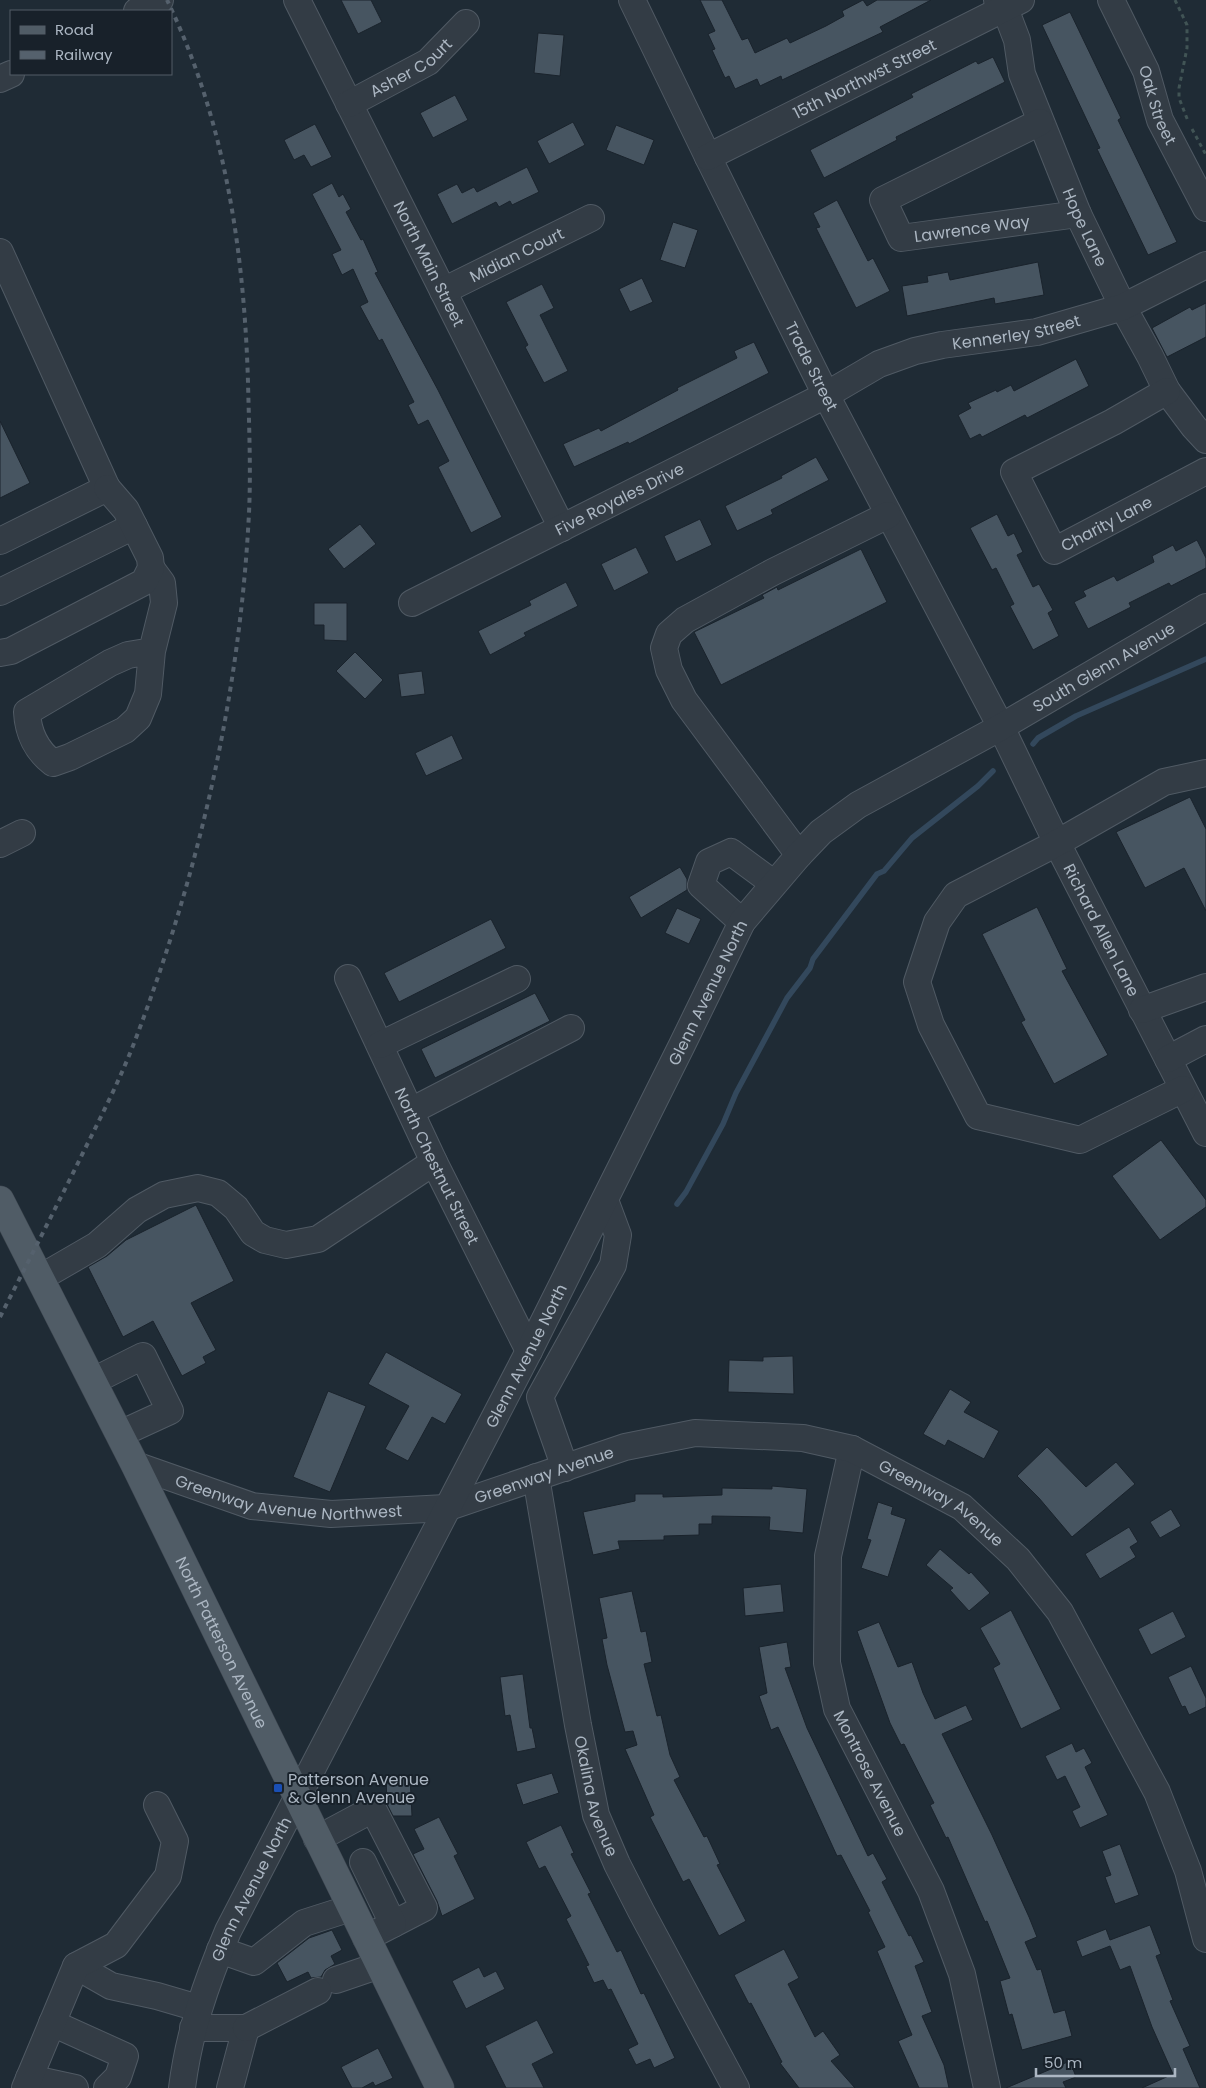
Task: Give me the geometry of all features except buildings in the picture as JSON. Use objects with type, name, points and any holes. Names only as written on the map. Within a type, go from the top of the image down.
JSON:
[{"type":"main road","name":"North Patterson Avenue","points":[[0,1200],[135,1464],[440,2088]]},
{"type":"street","points":[[139,10],[160,0]]},
{"type":"street","name":"North Main Street","points":[[297,0],[562,528]]},
{"type":"street","name":"Trade Street","points":[[632,0],[826,395],[1001,727]]},
{"type":"street","name":"Oak Street","points":[[1111,0],[1146,71],[1160,120],[1206,208]]},
{"type":"street","name":"15th Northwst Street","points":[[708,157],[1007,3]]},
{"type":"street","name":"Hope Lane","points":[[1007,3],[1022,74],[1078,214],[1123,308],[1167,391],[1206,440]]},
{"type":"street","name":"Asher Court","points":[[349,104],[428,62],[466,23]]},
{"type":"street","name":"Lawrence Way","points":[[1040,122],[884,200],[901,238],[1078,214]]},
{"type":"street","name":"Midian Court","points":[[443,290],[591,218]]},
{"type":"street","points":[[0,252],[108,488],[126,510],[150,558],[151,568],[162,583],[164,603],[152,651],[148,694],[138,718],[125,730],[70,757],[54,763],[43,755],[28,725],[27,712],[110,663],[128,656],[152,651]]},
{"type":"street","name":"Kennerley Street","points":[[826,395],[878,364],[915,351],[942,345],[1037,332],[1123,308],[1206,265]]},
{"type":"street","name":"Charity Lane","points":[[1167,391],[1113,422],[1014,472],[1054,550],[1206,471]]},
{"type":"street","name":"Five Royales Drive","points":[[412,603],[826,395]]},
{"type":"street","points":[[0,540],[108,488]]},
{"type":"street","points":[[799,855],[684,700],[669,670],[664,648],[669,634],[685,620],[773,572],[888,515]]},
{"type":"street","points":[[0,592],[134,526]]},
{"type":"street","points":[[0,654],[11,651],[144,582],[151,568]]},
{"type":"street","name":"South Glenn Avenue","points":[[1001,727],[1206,606]]},
{"type":"street","name":"Richard Allen Lane","points":[[1001,727],[1057,843],[1206,1133]]},
{"type":"street","name":"Glenn Avenue North","points":[[182,2088],[196,2018],[220,1950],[446,1508],[513,1382],[742,922],[773,883],[822,832],[858,805],[1001,727]]},
{"type":"street","points":[[1182,1088],[1080,1140],[978,1116],[931,1025],[916,982],[937,922],[956,895],[1057,843],[1164,782],[1206,773]]},
{"type":"street","points":[[742,922],[701,885],[709,862],[731,852],[773,883]]},
{"type":"street","name":"North Chestnut Street","points":[[348,978],[434,1162],[529,1350]]},
{"type":"street","points":[[380,1046],[517,979]]},
{"type":"street","points":[[1142,1010],[1206,987]]},
{"type":"street","points":[[411,1111],[571,1028]]},
{"type":"street","points":[[1168,1059],[1206,1038]]},
{"type":"street","points":[[40,1278],[97,1245],[137,1210],[164,1195],[198,1188],[218,1193],[236,1208],[253,1233],[264,1240],[286,1245],[318,1239],[434,1162]]},
{"type":"street","points":[[540,1397],[613,1265],[618,1235],[605,1200]]},
{"type":"street","points":[[569,1270],[601,1286]]},
{"type":"street","points":[[550,1307],[581,1324]]},
{"type":"street","points":[[92,1381],[143,1356],[170,1410],[120,1434]]},
{"type":"street","points":[[513,1382],[540,1397],[565,1468]]},
{"type":"street","name":"Greenway Avenue","points":[[446,1508],[625,1447],[695,1433],[803,1438],[852,1449],[962,1507],[1018,1559],[1060,1612],[1157,1792],[1188,1871],[1206,1940]]},
{"type":"street","name":"Montrose Avenue","points":[[852,1449],[828,1556],[827,1662],[837,1709],[931,1891],[962,1974],[987,2088]]},
{"type":"street","name":"Greenway Avenue Northwest","points":[[135,1464],[252,1506],[331,1514],[446,1508]]},
{"type":"street","name":"Okalina Avenue","points":[[536,1477],[578,1725],[596,1815],[637,1903],[736,2088]]},
{"type":"street","points":[[75,2088],[27,2083],[76,1966],[116,1945],[168,1876],[175,1841],[157,1805]]},
{"type":"street","points":[[317,1839],[373,1810],[424,1908],[366,1938]]},
{"type":"street","points":[[335,1875],[393,1848]]},
{"type":"street","points":[[363,1862],[393,1924]]},
{"type":"street","points":[[220,1950],[254,1962],[304,1923],[351,1908]]},
{"type":"street","points":[[76,1966],[111,1986],[157,1996],[196,2018],[246,2028],[327,1986],[380,1965]]},
{"type":"street","points":[[52,2023],[126,2056],[118,2077],[107,2088]]},
{"type":"street","points":[[230,2088],[246,2028]]},
{"type":"path","points":[[1175,0],[1187,26],[1188,37],[1180,78],[1179,98],[1187,120],[1206,155]]},
{"type":"waterway","points":[[1033,744],[1038,738],[1076,716],[1206,659]]},
{"type":"waterway","points":[[677,1204],[686,1192],[723,1124],[736,1093],[787,998],[810,968],[813,959],[877,874],[884,871],[912,838],[978,786],[993,771]]},
{"type":"railway","points":[[167,0],[171,10]]},
{"type":"railway","points":[[0,1317],[115,1088],[136,1038],[159,974],[198,845],[213,780],[237,647],[244,580],[250,481],[248,382],[242,284],[228,186],[217,139],[204,92],[187,45],[172,11]]},
{"type":"place","name":"Patterson Avenue & Glenn Avenue","points":[[278,1788]]}]
